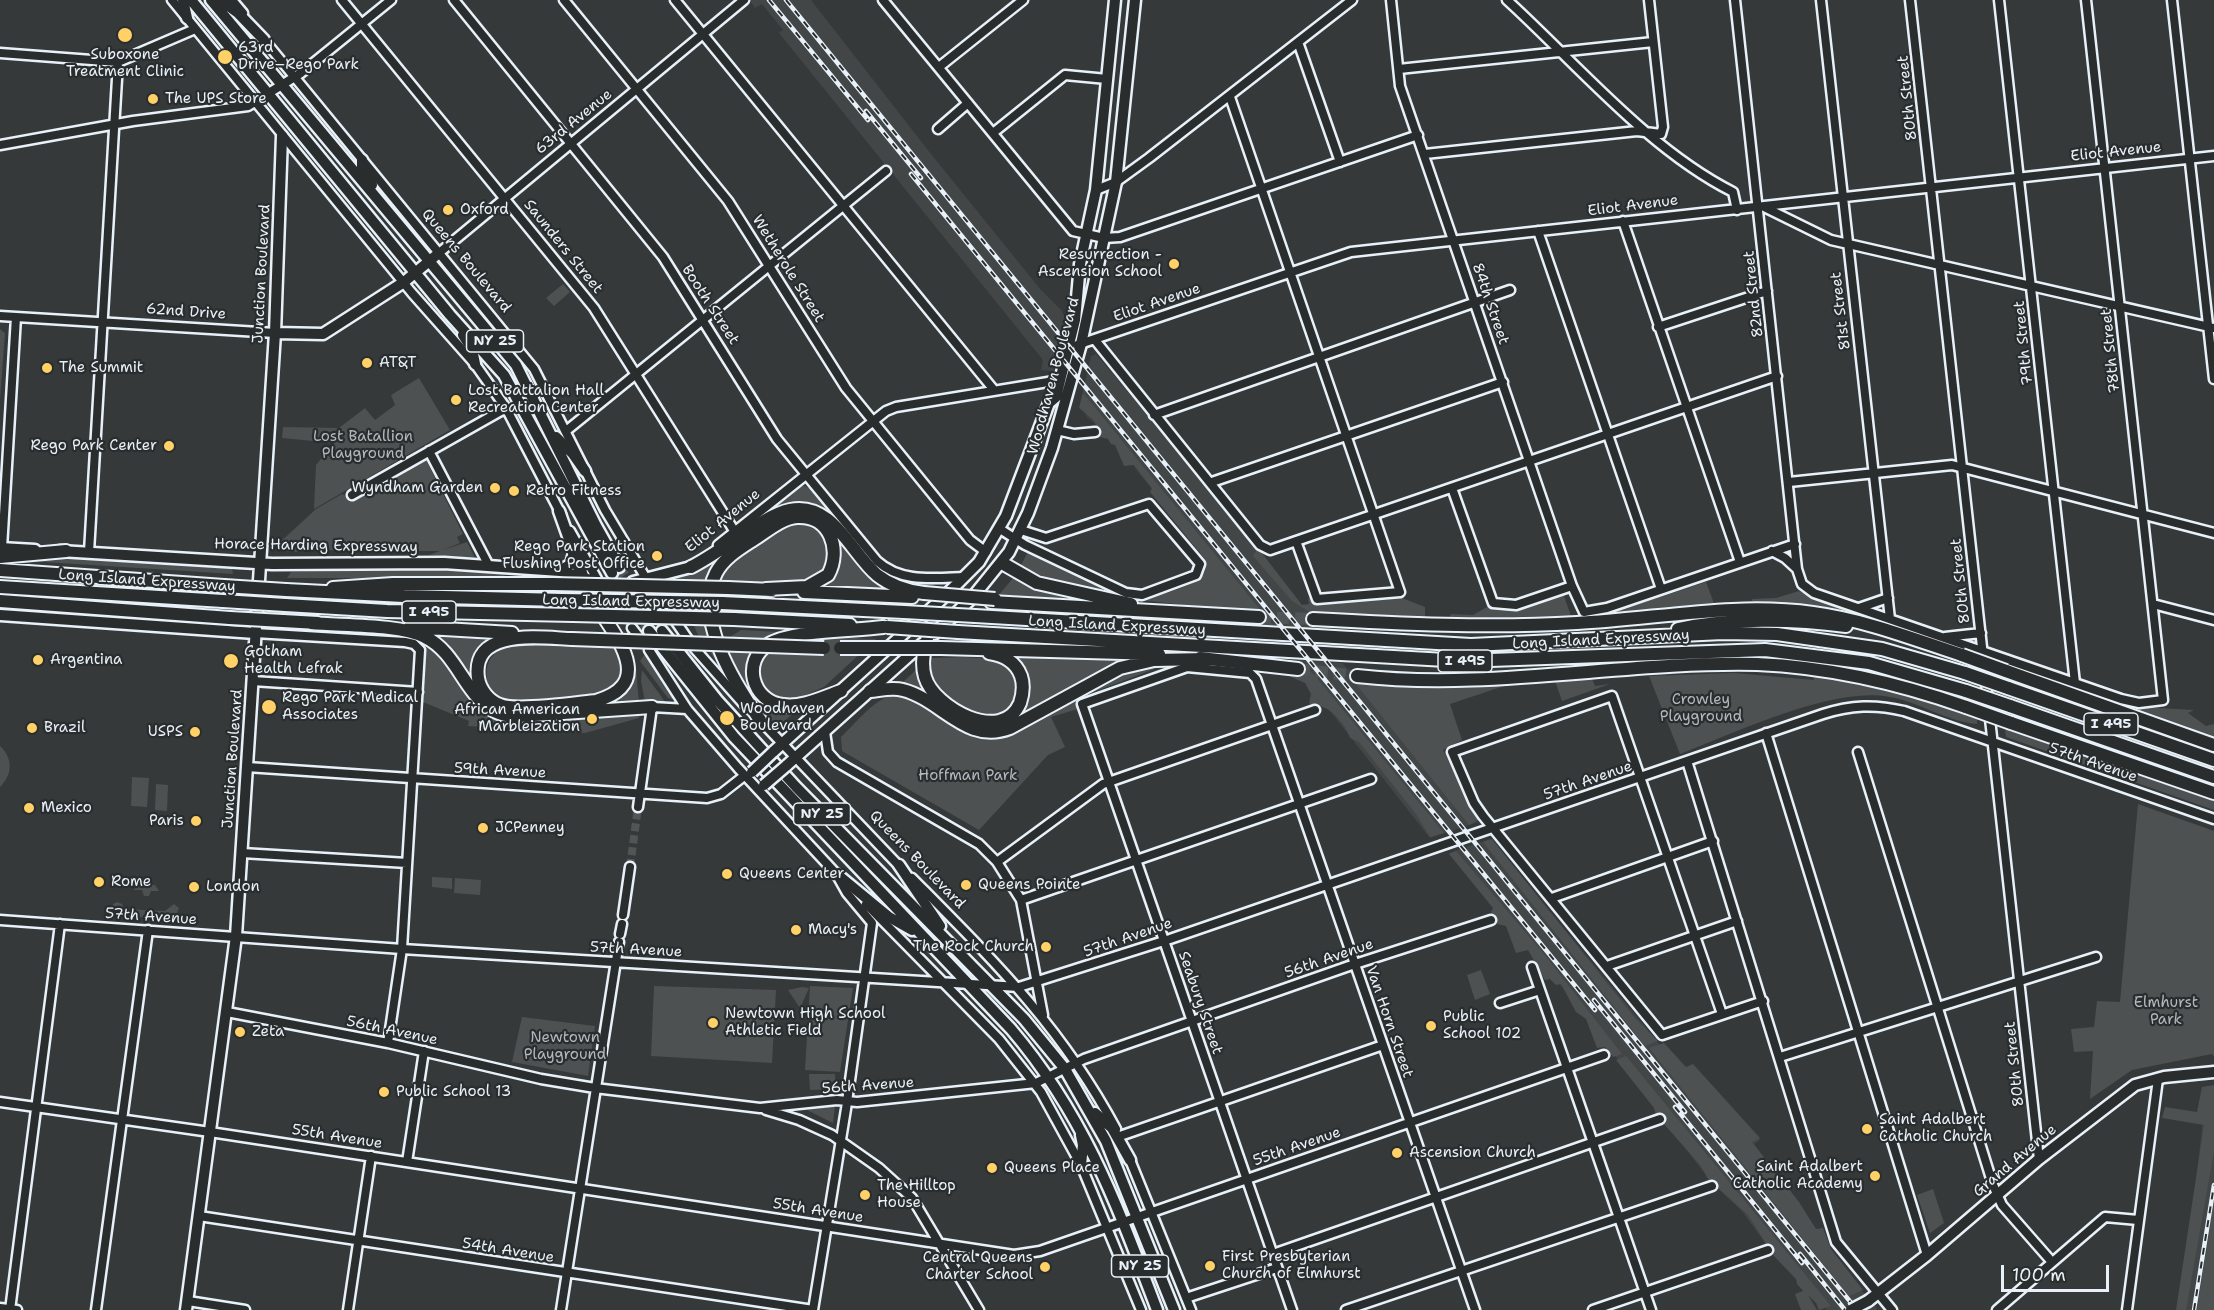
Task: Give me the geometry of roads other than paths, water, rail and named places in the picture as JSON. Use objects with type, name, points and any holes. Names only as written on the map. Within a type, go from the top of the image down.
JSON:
[{"type":"highway","points":[[691,567],[712,557],[779,514],[791,509],[806,509],[829,520],[867,565],[883,580],[922,595]]},
{"type":"highway","points":[[760,720],[732,676],[714,631],[709,605],[714,579],[729,557],[785,520],[803,517],[825,527],[832,539],[835,552],[828,575],[807,587],[766,589]]},
{"type":"highway","points":[[1,551],[66,551]]},
{"type":"highway","points":[[574,553],[591,596],[627,654],[628,669],[618,689],[596,700],[514,707],[497,704],[483,691],[478,680],[479,667],[483,655],[494,643],[516,638],[572,639],[840,648],[1098,651],[1208,659],[1298,669]]},
{"type":"highway","points":[[1002,563],[1025,578],[1044,585],[1178,612]]},
{"type":"highway","name":"Long Island Expressway","points":[[0,570],[317,592],[722,603],[1445,644],[1525,644],[1723,633],[1803,636],[1882,649],[1965,673],[2214,760]]},
{"type":"highway","points":[[317,592],[341,586],[386,584],[553,584],[766,589],[922,595],[1259,617]]},
{"type":"highway","name":"Long Island Expressway","points":[[0,587],[378,611],[734,619],[1463,661],[1765,650],[1869,663],[1966,691],[2214,777]]},
{"type":"highway","points":[[0,603],[403,630],[427,637],[447,655],[483,704],[501,715],[519,716],[652,707]]},
{"type":"highway","points":[[1313,619],[1441,625],[1525,625],[1760,609],[1827,615],[1962,655],[2214,745]]},
{"type":"highway","points":[[1644,637],[1694,626],[1771,622],[1826,624],[1897,634]]},
{"type":"highway","points":[[311,623],[460,630],[558,639]]},
{"type":"highway","points":[[841,691],[799,705],[775,704],[757,690],[753,678],[755,661],[764,648],[782,638],[885,627]]},
{"type":"highway","points":[[927,640],[923,661],[924,674],[929,687],[939,698],[970,718],[982,722],[1001,720],[1016,710],[1022,696],[1022,680],[1019,670],[1009,659],[993,654],[939,650]]},
{"type":"highway","points":[[870,691],[897,688],[909,692],[967,727],[991,733],[1010,728],[1120,668],[1154,660],[1208,659]]},
{"type":"highway","points":[[1357,676],[1442,680],[1723,664],[1775,665],[1870,678],[1966,707],[2214,793]]},
{"type":"highway","points":[[2134,716],[2214,739]]},
{"type":"main road","points":[[183,0],[187,18]]},
{"type":"main road","name":"Queens Boulevard","points":[[191,0],[268,95],[422,267],[516,365],[616,570],[504,375],[450,315],[422,267],[392,218],[211,0]]},
{"type":"main road","points":[[220,0],[238,13],[264,40]]},
{"type":"main road","name":"Woodhaven Boulevard","points":[[762,789],[972,598],[1002,563],[1019,534],[1057,430],[1096,236],[1096,190],[1115,0]]},
{"type":"main road","name":"Woodhaven Boulevard","points":[[748,774],[964,577],[986,552],[1000,529],[1075,346],[1075,308],[1096,236],[1116,182],[1136,0]]},
{"type":"main road","name":"Junction Boulevard","points":[[187,1306],[236,936],[275,333],[282,136]]},
{"type":"main road","points":[[362,160],[362,171],[392,218]]},
{"type":"main road","name":"63rd Avenue","points":[[422,267],[439,253]]},
{"type":"main road","name":"62nd Drive","points":[[275,333],[323,334],[404,282],[422,267]]},
{"type":"main road","points":[[1050,403],[1070,318],[1075,308]]},
{"type":"main road","points":[[450,315],[472,350],[475,364]]},
{"type":"main road","points":[[548,430],[573,454],[585,471]]},
{"type":"main road","points":[[559,511],[574,553],[571,564],[560,571]]},
{"type":"main road","name":"Horace Harding Expressway","points":[[66,551],[260,563],[419,562],[560,571]]},
{"type":"main road","points":[[986,552],[1002,563]]},
{"type":"main road","name":"Eliot Avenue","points":[[560,571],[607,583],[647,580],[691,567]]},
{"type":"main road","points":[[0,615],[255,633]]},
{"type":"main road","name":"NY 25","points":[[662,631],[717,700],[796,787],[1024,1019],[1065,1069],[1090,1108],[1174,1310]]},
{"type":"main road","name":"NY 25","points":[[649,632],[734,737],[1011,1029],[1049,1077],[1078,1123],[1106,1178],[1157,1310]]},
{"type":"main road","points":[[899,865],[962,955]]},
{"type":"main road","points":[[838,875],[889,917],[921,936]]},
{"type":"main road","name":"Grand Avenue","points":[[1851,1310],[1879,1294],[2039,1159],[2127,1090],[2143,1081],[2214,1072]]},
{"type":"main road","points":[[1090,1108],[1112,1128],[1130,1160]]},
{"type":"main road","points":[[1078,1123],[1083,1145],[1081,1165]]},
{"type":"street","points":[[172,0],[282,136],[475,364],[506,408],[597,579]]},
{"type":"street","name":"Queens Boulevard","points":[[232,0],[534,369],[585,471],[647,580],[707,664],[899,865],[1020,987],[1078,1062],[1120,1136],[1191,1310]]},
{"type":"street","name":"Saunders Street","points":[[342,0],[594,308],[735,531]]},
{"type":"street","points":[[0,145],[116,124],[248,106],[294,77],[391,0]]},
{"type":"street","name":"Booth Street","points":[[453,0],[663,257],[704,319],[777,439],[877,561],[888,570],[914,578],[964,577]]},
{"type":"street","name":"Wetherole Street","points":[[564,0],[728,201],[846,388],[970,540],[986,552]]},
{"type":"street","points":[[675,0],[994,390]]},
{"type":"street","name":"63rd Avenue","points":[[439,253],[744,0]]},
{"type":"street","points":[[885,0],[1073,231],[1096,236],[1120,237],[1418,135]]},
{"type":"street","points":[[939,67],[1023,0]]},
{"type":"street","points":[[1096,190],[1116,182],[1230,97],[1352,0]]},
{"type":"street","name":"84th Street","points":[[1390,0],[1401,86],[1572,586],[1584,612],[1662,589]]},
{"type":"street","points":[[1507,0],[1649,132],[1704,177],[1733,192],[1737,210]]},
{"type":"street","points":[[1425,154],[1637,131],[1661,134],[1663,127],[1649,0]]},
{"type":"street","name":"82nd Street","points":[[1735,0],[1761,207],[1767,291],[1797,569],[1802,584],[1814,593],[1859,608]]},
{"type":"street","name":"81st Street","points":[[1821,0],[1890,619]]},
{"type":"street","name":"80th Street","points":[[1910,0],[2039,1159]]},
{"type":"street","name":"79th Street","points":[[1999,0],[2075,683]]},
{"type":"street","name":"78th Street","points":[[2075,683],[2131,702],[2163,700],[2086,0]]},
{"type":"street","points":[[2172,0],[2211,327],[2214,379]]},
{"type":"street","points":[[0,53],[118,62],[195,28]]},
{"type":"street","points":[[1299,42],[1340,162]]},
{"type":"street","points":[[1399,69],[1653,42]]},
{"type":"street","points":[[88,552],[118,62]]},
{"type":"street","points":[[993,133],[1065,75],[1107,79]]},
{"type":"street","points":[[1230,97],[1400,592],[1317,598],[1296,541]]},
{"type":"street","points":[[938,129],[968,103]]},
{"type":"street","name":"Eliot Avenue","points":[[1075,346],[1351,252],[2214,156]]},
{"type":"street","points":[[566,431],[886,171]]},
{"type":"street","points":[[1761,207],[1831,240],[2211,327]]},
{"type":"street","points":[[1623,221],[1740,562]]},
{"type":"street","points":[[1538,231],[1662,589],[1795,544]]},
{"type":"street","points":[[1154,415],[1510,290]]},
{"type":"street","points":[[1658,327],[1767,291]]},
{"type":"street","name":"62nd Drive","points":[[0,316],[275,333]]},
{"type":"street","points":[[1,551],[16,317]]},
{"type":"street","points":[[1095,340],[1154,415],[1266,549],[1374,515],[1777,376]]},
{"type":"street","name":"Eliot Avenue","points":[[691,567],[793,483],[807,476],[874,421],[896,407],[1054,381]]},
{"type":"street","points":[[1212,482],[1503,382]]},
{"type":"street","points":[[352,495],[506,408]]},
{"type":"street","points":[[1057,430],[1074,434],[1095,432]]},
{"type":"street","points":[[429,451],[489,567]]},
{"type":"street","points":[[1789,482],[1952,465],[2214,533]]},
{"type":"street","points":[[1452,488],[1493,603],[1516,605],[1572,586]]},
{"type":"street","points":[[1000,529],[1046,538],[1149,504],[1200,564],[1196,575],[1143,595],[1126,593],[1054,557],[1019,534]]},
{"type":"street","points":[[1046,538],[1054,557]]},
{"type":"street","points":[[1772,551],[1785,558],[1797,569]]},
{"type":"street","points":[[1859,608],[1888,598]]},
{"type":"street","points":[[2153,604],[2214,620]]},
{"type":"street","points":[[1859,608],[2075,683]]},
{"type":"street","points":[[632,628],[639,637]]},
{"type":"street","points":[[255,633],[405,642],[419,647],[402,949],[388,1043]]},
{"type":"street","points":[[1943,637],[1980,633]]},
{"type":"street","points":[[649,650],[687,709],[838,875],[999,1039],[1036,1083],[1081,1165],[1141,1310]]},
{"type":"street","name":"Van Horn Street","points":[[1082,704],[1187,667],[1253,675],[1300,803],[1475,1310]]},
{"type":"street","points":[[253,681],[418,692]]},
{"type":"street","points":[[1722,1014],[1612,696],[1452,752],[1474,803],[1662,1035],[1763,1001]]},
{"type":"street","name":"Seabury Street","points":[[1082,704],[1292,1310]]},
{"type":"street","name":"57th Avenue","points":[[0,920],[402,949],[967,984],[993,988],[1020,987],[1164,941],[1840,708],[1874,705],[1904,711],[2214,819]]},
{"type":"street","points":[[638,807],[652,707],[687,709]]},
{"type":"street","points":[[997,862],[1109,781],[1315,710]]},
{"type":"street","points":[[825,732],[828,752],[837,762],[979,844],[997,862],[1021,900],[1044,1018]]},
{"type":"street","points":[[1766,734],[1927,1255]]},
{"type":"street","points":[[1858,752],[1998,1195],[2002,1205],[2052,1262]]},
{"type":"street","points":[[1687,761],[1836,1242],[1892,1310]]},
{"type":"street","name":"59th Avenue","points":[[247,767],[715,797],[748,774]]},
{"type":"street","points":[[1021,900],[1371,779]]},
{"type":"street","points":[[1552,898],[1713,841]]},
{"type":"street","points":[[242,853],[407,863]]},
{"type":"street","points":[[561,1310],[630,867]]},
{"type":"street","points":[[813,1310],[828,1227],[872,923],[847,893],[838,875]]},
{"type":"street","name":"56th Avenue","points":[[227,1012],[388,1043],[595,1088],[760,1108],[1036,1083],[1078,1062],[1192,1021],[1355,964],[1491,920]]},
{"type":"street","points":[[1607,966],[1737,921]]},
{"type":"street","points":[[0,1308],[12,1310],[60,924]]},
{"type":"street","points":[[96,1310],[148,930]]},
{"type":"street","points":[[1780,1057],[2097,957]]},
{"type":"street","points":[[1532,968],[1651,1310]]},
{"type":"street","points":[[1500,1003],[1540,990]]},
{"type":"street","points":[[1120,1136],[1383,1045]]},
{"type":"street","points":[[407,1162],[424,1051]]},
{"type":"street","name":"55th Avenue","points":[[0,1102],[371,1156],[1000,1254],[1028,1254],[1604,1055]]},
{"type":"street","points":[[2127,1310],[2158,1078]]},
{"type":"street","points":[[760,1108],[799,1120],[841,1141],[879,1168],[912,1197],[979,1310]]},
{"type":"street","points":[[1273,1254],[1660,1119]]},
{"type":"street","points":[[348,1310],[371,1156]]},
{"type":"street","points":[[1346,1310],[1712,1185]]},
{"type":"street","name":"54th Avenue","points":[[199,1216],[813,1310]]},
{"type":"street","points":[[1997,1310],[2105,1217],[2138,1220]]},
{"type":"street","points":[[1593,1310],[1768,1250]]},
{"type":"street","points":[[1186,1298],[1277,1268]]},
{"type":"street","points":[[187,1306],[245,1310]]},
{"type":"tunnel","points":[[619,567],[662,631]]},
{"type":"tunnel","points":[[612,573],[649,631]]},
{"type":"tunnel","points":[[599,582],[632,628]]},
{"type":"tunnel","points":[[1259,617],[1313,619]]},
{"type":"tunnel","points":[[1298,669],[1357,676]]},
{"type":"tunnel","points":[[630,867],[638,807]]},
{"type":"railway","points":[[769,0],[868,120]]},
{"type":"railway","points":[[786,0],[1857,1310]]},
{"type":"railway","points":[[866,111],[921,178]]},
{"type":"railway","points":[[911,174],[1595,1010]]},
{"type":"railway","points":[[1594,1000],[1685,1112]]},
{"type":"railway","points":[[1675,1107],[1802,1263]]},
{"type":"railway","points":[[2194,1310],[2214,1185]]},
{"type":"railway","points":[[1800,1254],[1845,1310]]},
{"type":"place","name":"Suboxone Treatment Clinic","points":[[125,35]]},
{"type":"place","name":"63rd Drive–Rego Park","points":[[225,57]]},
{"type":"place","name":"The UPS Store","points":[[153,99]]},
{"type":"place","name":"Oxford","points":[[448,210]]},
{"type":"place","name":"Resurrection - Ascension School","points":[[1174,264]]},
{"type":"place","name":"AT&T","points":[[367,363]]},
{"type":"place","name":"The Summit","points":[[47,368]]},
{"type":"place","name":"Lost Battalion Hall Recreation Center","points":[[456,400]]},
{"type":"place","name":"Rego Park Center","points":[[169,446]]},
{"type":"place","name":"Wyndham Garden","points":[[495,488]]},
{"type":"place","name":"Retro Fitness","points":[[514,491]]},
{"type":"place","name":"Rego Park Station Flushing Post Office","points":[[657,556]]},
{"type":"place","name":"Argentina","points":[[38,660]]},
{"type":"place","name":"Gotham Health Lefrak","points":[[231,661]]},
{"type":"place","name":"Rego Park Medical Associates","points":[[269,707]]},
{"type":"place","name":"Woodhaven Boulevard","points":[[727,718]]},
{"type":"place","name":"African American Marbleization","points":[[592,719]]},
{"type":"place","name":"Brazil","points":[[32,728]]},
{"type":"place","name":"USPS","points":[[195,732]]},
{"type":"place","name":"Mexico","points":[[29,808]]},
{"type":"place","name":"Paris","points":[[196,821]]},
{"type":"place","name":"JCPenney","points":[[483,828]]},
{"type":"place","name":"Queens Center","points":[[727,874]]},
{"type":"place","name":"Rome","points":[[99,882]]},
{"type":"place","name":"Queens Pointe","points":[[966,885]]},
{"type":"place","name":"London","points":[[194,887]]},
{"type":"place","name":"Macy's","points":[[796,930]]},
{"type":"place","name":"The Rock Church","points":[[1046,947]]},
{"type":"place","name":"Newtown High School Athletic Field","points":[[713,1023]]},
{"type":"place","name":"Public School 102","points":[[1431,1026]]},
{"type":"place","name":"Zeta","points":[[240,1032]]},
{"type":"place","name":"Public School 13","points":[[384,1092]]},
{"type":"place","name":"Saint Adalbert Catholic Church","points":[[1867,1129]]},
{"type":"place","name":"Ascension Church","points":[[1397,1153]]},
{"type":"place","name":"Queens Place","points":[[992,1168]]},
{"type":"place","name":"Saint Adalbert Catholic Academy","points":[[1875,1176]]},
{"type":"place","name":"The Hilltop House","points":[[865,1195]]},
{"type":"place","name":"First Presbyterian Church of Elmhurst","points":[[1210,1266]]},
{"type":"place","name":"Central Queens Charter School","points":[[1045,1267]]},
{"type":"park label","name":"Lost Batallion Playground","points":[[363,446]]},
{"type":"park label","name":"Crowley Playground","points":[[1701,708]]},
{"type":"park label","name":"Hoffman Park","points":[[968,776]]},
{"type":"park label","name":"Elmhurst Park","points":[[2166,1012]]},
{"type":"park label","name":"Newtown Playground","points":[[565,1046]]}]
